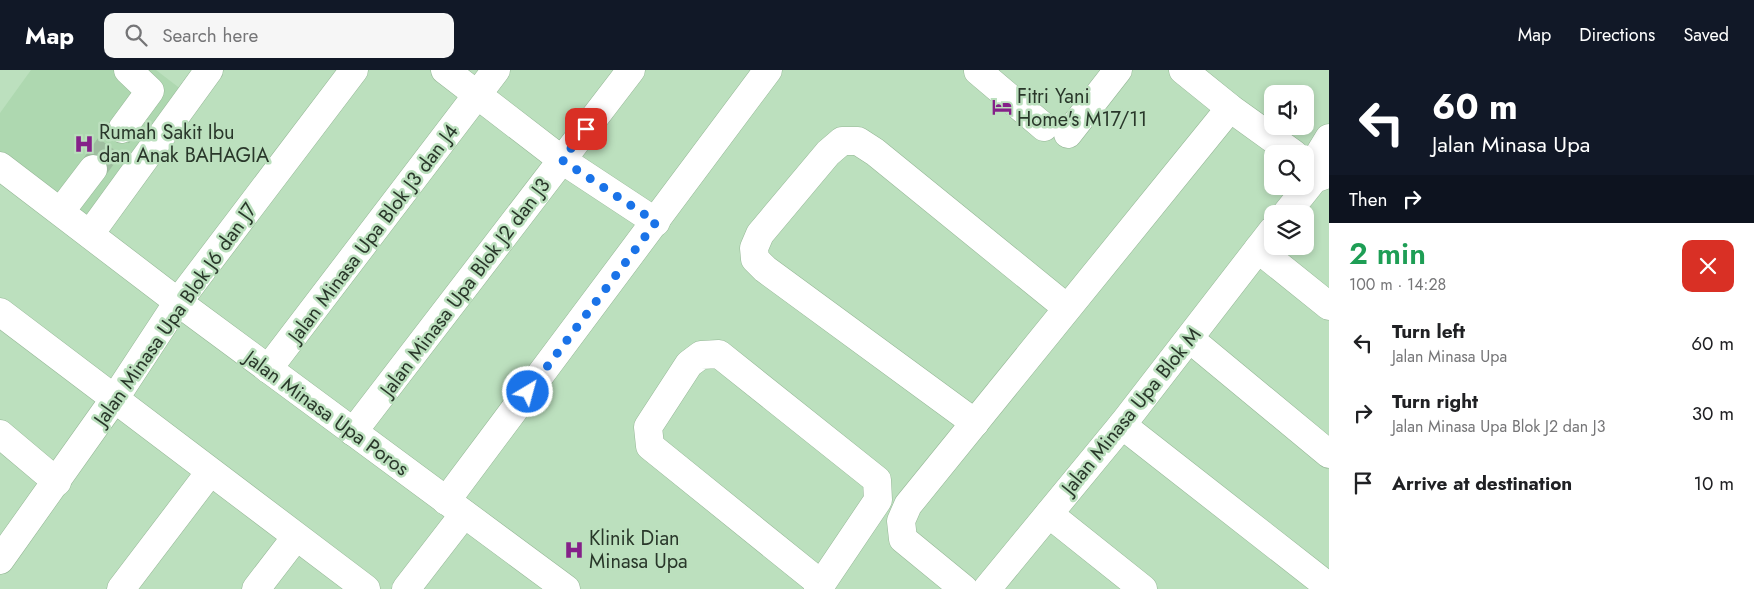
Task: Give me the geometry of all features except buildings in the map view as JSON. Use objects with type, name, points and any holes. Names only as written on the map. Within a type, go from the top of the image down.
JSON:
[{"type":"street","points":[[122,128],[150,91],[128,70]]},
{"type":"street","name":"Jalan Minasa Upa Blok J6 dan J7","points":[[0,560],[115,398],[178,302],[354,70]]},
{"type":"street","points":[[445,70],[562,160],[656,222]]},
{"type":"street","name":"Jalan Minasa Upa Blok J3 dan J4","points":[[268,370],[496,70]]},
{"type":"street","name":"Jalan Minasa Upa Blok J2 dan J3","points":[[353,432],[632,70]]},
{"type":"street","points":[[406,589],[455,508],[656,222],[768,70]]},
{"type":"street","points":[[977,70],[1056,130],[1118,70]]},
{"type":"street","points":[[1183,70],[1230,108],[1315,169]]},
{"type":"street","points":[[90,234],[196,75]]},
{"type":"street","points":[[964,589],[903,539],[901,521],[908,505],[1230,108]]},
{"type":"street","points":[[1292,205],[1315,169],[1329,138]]},
{"type":"street","points":[[975,423],[765,269],[754,258],[754,248],[760,234],[828,153],[842,141],[858,141],[1067,308]]},
{"type":"street","name":"Jalan Minasa Upa Poros","points":[[0,166],[268,370],[566,589]]},
{"type":"street","points":[[61,211],[93,169]]},
{"type":"street","name":"Jalan Minasa Upa Blok M","points":[[987,589],[1122,425],[1264,241]]},
{"type":"street","points":[[1280,255],[1329,306]]},
{"type":"street","points":[[0,312],[366,589]]},
{"type":"street","points":[[1190,339],[1329,454]]},
{"type":"street","points":[[719,354],[877,480],[878,500],[819,586],[650,446],[648,428],[689,364],[701,355],[719,354]]},
{"type":"street","points":[[1122,425],[1329,587]]},
{"type":"street","points":[[0,434],[56,482]]},
{"type":"street","points":[[121,589],[210,472]]},
{"type":"street","points":[[1049,514],[1143,589]]},
{"type":"street","points":[[256,589],[296,537]]},
{"type":"shaded area","name":"Rumah Sakit Ibu dan Anak BAHAGIA","points":[[31,70],[156,70],[199,103],[90,243],[0,175],[0,113]]},
{"type":"tunnel","points":[[93,169],[122,129]]},
{"type":"place","name":"Fitri Yani Home's M17/11","points":[[1002,107]]},
{"type":"place","name":"Rumah Sakit Ibu dan Anak BAHAGIA","points":[[84,144]]},
{"type":"place","name":"Klinik Dian Minasa Upa","points":[[574,550]]},
{"type":"route","points":[[528,392],[656,222],[562,160],[586,129]]}]
